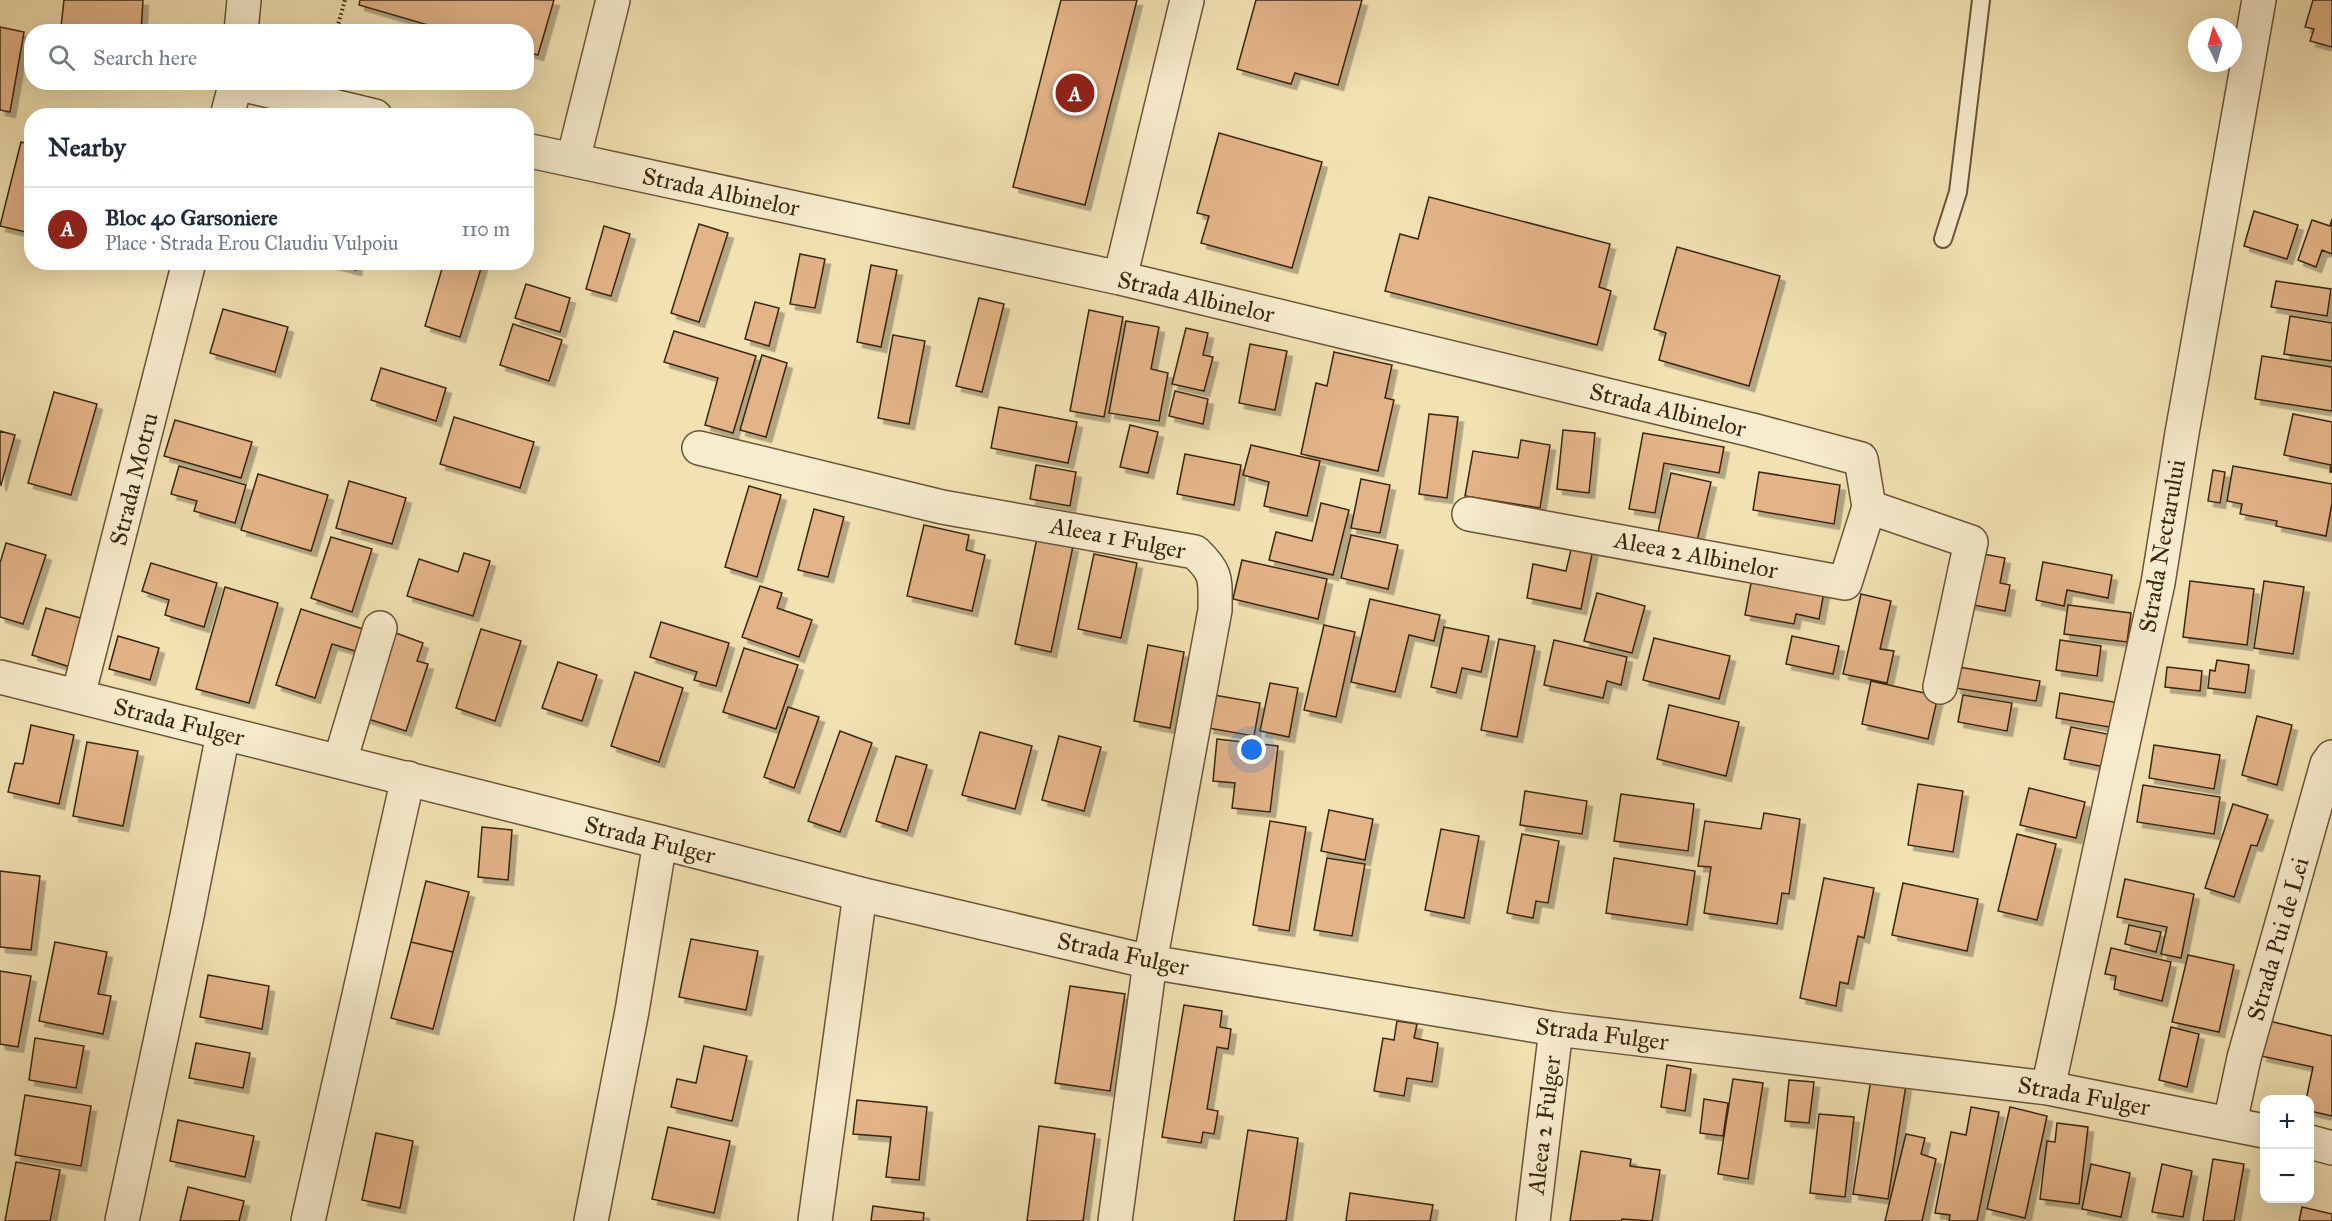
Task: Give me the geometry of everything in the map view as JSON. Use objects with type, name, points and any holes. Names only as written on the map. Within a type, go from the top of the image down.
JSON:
[{"type":"street","points":[[242,24],[244,0]]},
{"type":"street","points":[[573,159],[614,0]]},
{"type":"street","points":[[1120,278],[1187,0]]},
{"type":"street","name":"Strada Nectarului","points":[[2048,1088],[2158,583],[2253,2]]},
{"type":"street","points":[[229,108],[234,90]]},
{"type":"street","points":[[265,90],[341,108]]},
{"type":"street","name":"Strada Albinelor","points":[[534,156],[573,159],[1120,278],[1861,459],[1869,507]]},
{"type":"street","name":"Strada Motru","points":[[78,696],[187,270]]},
{"type":"street","name":"Aleea 1 Fulger","points":[[699,448],[942,507],[1195,552],[1211,567],[1215,585],[1215,610],[1150,962],[1115,1221]]},
{"type":"street","points":[[1869,507],[1971,542],[1940,687]]},
{"type":"street","name":"Aleea 2 Albinelor","points":[[1469,514],[1845,583],[1869,507]]},
{"type":"street","points":[[340,761],[381,628]]},
{"type":"street","name":"Strada Fulger","points":[[0,677],[408,778],[860,894],[1150,962],[1556,1029],[2048,1088],[2260,1130]]},
{"type":"street","points":[[122,1221],[185,928],[223,734]]},
{"type":"street","name":"Strada Pui de Lei","points":[[2230,1123],[2247,1047],[2327,764],[2332,757]]},
{"type":"street","points":[[308,1221],[408,778]]},
{"type":"street","points":[[591,1221],[632,1011],[660,842]]},
{"type":"street","points":[[815,1221],[860,894]]},
{"type":"street","name":"Aleea 2 Fulger","points":[[1533,1221],[1556,1029]]},
{"type":"street","points":[[2314,1143],[2332,1148]]},
{"type":"lane","points":[[1943,239],[1958,192],[1981,0]]},
{"type":"path","points":[[338,24],[345,0]]},
{"type":"building","points":[[64,0],[143,0],[142,24],[61,24]]},
{"type":"building","points":[[360,0],[554,0],[538,55],[534,54],[534,24],[424,24],[359,5]]},
{"type":"building","points":[[1061,0],[1137,0],[1085,205],[1013,187]]},
{"type":"building","points":[[1256,0],[1362,0],[1338,85],[1295,73],[1291,84],[1237,69]]},
{"type":"building","points":[[2313,0],[2332,0],[2332,47],[2310,41],[2314,29],[2305,27]]},
{"type":"building","points":[[0,27],[24,32],[10,112],[0,110]]},
{"type":"building","points":[[1219,133],[1322,162],[1292,268],[1201,243],[1209,216],[1197,213]]},
{"type":"building","points":[[21,142],[24,143],[24,232],[0,226]]},
{"type":"building","points":[[1429,197],[1610,244],[1599,287],[1611,291],[1597,345],[1385,291],[1400,234],[1418,239]]},
{"type":"building","points":[[2254,211],[2298,225],[2287,259],[2244,246]]},
{"type":"building","points":[[2332,219],[2332,254],[2322,250],[2316,267],[2298,260],[2312,220],[2330,226]]},
{"type":"building","points":[[699,224],[728,233],[699,322],[671,313]]},
{"type":"building","points":[[604,226],[630,234],[611,296],[586,289]]},
{"type":"building","points":[[1677,247],[1780,276],[1749,386],[1659,360],[1666,333],[1654,329]]},
{"type":"building","points":[[800,254],[825,259],[815,308],[790,304]]},
{"type":"building","points":[[871,265],[897,270],[881,347],[857,342]]},
{"type":"building","points":[[442,270],[481,270],[460,337],[425,326]]},
{"type":"building","points":[[2276,281],[2331,289],[2327,316],[2271,307]]},
{"type":"building","points":[[526,284],[570,298],[560,332],[515,318]]},
{"type":"building","points":[[979,298],[1004,304],[982,392],[956,386]]},
{"type":"building","points":[[755,302],[779,308],[769,346],[745,339]]},
{"type":"building","points":[[223,309],[288,327],[275,372],[210,353]]},
{"type":"building","points":[[1089,310],[1123,317],[1104,417],[1070,411]]},
{"type":"building","points":[[2290,316],[2332,323],[2332,361],[2284,354]]},
{"type":"building","points":[[1126,321],[1159,327],[1151,369],[1168,373],[1159,421],[1109,413]]},
{"type":"building","points":[[513,324],[562,340],[549,381],[500,365]]},
{"type":"building","points":[[1186,328],[1208,333],[1203,355],[1213,357],[1204,391],[1172,384]]},
{"type":"building","points":[[674,331],[756,356],[733,433],[705,425],[718,378],[664,362]]},
{"type":"building","points":[[893,335],[925,341],[909,424],[878,418]]},
{"type":"building","points":[[1250,344],[1287,351],[1275,410],[1239,403]]},
{"type":"building","points":[[1334,352],[1392,365],[1385,398],[1394,400],[1378,471],[1301,454],[1316,383],[1327,386]]},
{"type":"building","points":[[762,355],[787,363],[766,437],[740,430]]},
{"type":"building","points":[[2262,356],[2332,367],[2332,411],[2255,399]]},
{"type":"building","points":[[381,368],[446,388],[436,421],[371,400]]},
{"type":"building","points":[[1175,391],[1208,399],[1203,424],[1169,416]]},
{"type":"building","points":[[54,392],[97,404],[71,495],[28,483]]},
{"type":"building","points":[[999,407],[1077,422],[1068,463],[991,448]]},
{"type":"building","points":[[1429,414],[1458,417],[1447,498],[1419,494]]},
{"type":"building","points":[[2293,414],[2332,422],[2332,472],[2330,472],[2331,465],[2284,455]]},
{"type":"building","points":[[454,417],[534,442],[520,488],[440,464]]},
{"type":"building","points":[[175,420],[252,442],[241,478],[164,456]]},
{"type":"building","points":[[1130,425],[1158,432],[1148,473],[1120,467]]},
{"type":"building","points":[[1563,430],[1595,433],[1589,493],[1557,489]]},
{"type":"building","points":[[0,431],[15,435],[1,485],[0,484]]},
{"type":"building","points":[[1643,433],[1724,447],[1719,473],[1664,463],[1655,513],[1629,509]]},
{"type":"building","points":[[1521,440],[1550,445],[1540,508],[1465,496],[1473,451],[1518,458]]},
{"type":"building","points":[[1251,445],[1320,461],[1307,516],[1264,506],[1269,482],[1243,475]]},
{"type":"building","points":[[1185,454],[1241,465],[1234,505],[1177,494]]},
{"type":"building","points":[[1036,465],[1076,472],[1070,506],[1030,499]]},
{"type":"building","points":[[179,466],[246,485],[235,523],[194,511],[197,501],[171,494]]},
{"type":"building","points":[[2233,466],[2332,484],[2332,503],[2326,536],[2276,526],[2277,521],[2240,514],[2242,504],[2227,501]]},
{"type":"building","points":[[2213,470],[2225,472],[2220,503],[2208,501]]},
{"type":"building","points":[[1759,472],[1840,485],[1834,524],[1753,510]]},
{"type":"building","points":[[1671,473],[1711,482],[1697,541],[1658,532]]},
{"type":"building","points":[[258,474],[328,495],[311,551],[241,530]]},
{"type":"building","points":[[1361,479],[1390,485],[1380,533],[1351,528]]},
{"type":"building","points":[[349,481],[406,498],[392,544],[336,528]]},
{"type":"building","points":[[749,486],[781,495],[757,577],[725,567]]},
{"type":"building","points":[[1321,503],[1349,510],[1333,575],[1269,560],[1276,532],[1312,541]]},
{"type":"building","points":[[814,509],[844,517],[828,577],[798,570]]},
{"type":"building","points":[[924,525],[969,535],[966,550],[985,555],[972,611],[907,596]]},
{"type":"building","points":[[1351,535],[1398,545],[1388,589],[1341,578]]},
{"type":"building","points":[[331,537],[372,549],[352,612],[311,598]]},
{"type":"building","points":[[1037,538],[1073,546],[1051,652],[1015,644]]},
{"type":"building","points":[[6,543],[46,555],[23,624],[0,617],[0,563]]},
{"type":"building","points":[[1572,545],[1593,549],[1581,609],[1527,598],[1533,564],[1566,571]]},
{"type":"building","points":[[464,553],[490,561],[473,616],[407,596],[419,559],[458,572]]},
{"type":"building","points":[[1978,553],[2005,558],[2000,583],[2010,585],[2005,611],[1968,604]]},
{"type":"building","points":[[1094,554],[1137,563],[1121,638],[1078,629]]},
{"type":"building","points":[[1242,560],[1327,579],[1318,619],[1233,599]]},
{"type":"building","points":[[2043,562],[2112,575],[2108,598],[2067,590],[2064,606],[2036,600]]},
{"type":"building","points":[[151,563],[217,583],[204,627],[165,615],[169,600],[142,591]]},
{"type":"building","points":[[1752,578],[1824,592],[1819,619],[1796,614],[1794,624],[1745,615]]},
{"type":"building","points":[[2190,581],[2254,589],[2247,645],[2183,637]]},
{"type":"building","points":[[2264,581],[2304,587],[2293,654],[2254,648]]},
{"type":"building","points":[[760,586],[782,593],[777,608],[812,620],[799,657],[742,637]]},
{"type":"building","points":[[225,587],[278,603],[249,703],[196,689]]},
{"type":"building","points":[[1597,593],[1645,606],[1632,653],[1584,641]]},
{"type":"building","points":[[1861,594],[1891,601],[1880,649],[1894,651],[1887,683],[1843,674]]},
{"type":"building","points":[[1370,599],[1440,615],[1434,641],[1409,635],[1395,692],[1351,682]]},
{"type":"building","points":[[2068,605],[2131,613],[2127,642],[2064,634]]},
{"type":"building","points":[[46,608],[84,619],[70,667],[32,655]]},
{"type":"building","points":[[301,609],[363,629],[355,651],[332,644],[315,698],[276,685]]},
{"type":"building","points":[[661,622],[729,643],[716,686],[694,680],[697,672],[650,657]]},
{"type":"building","points":[[1324,625],[1355,632],[1336,717],[1304,710]]},
{"type":"building","points":[[1444,627],[1489,636],[1481,672],[1462,668],[1456,693],[1431,687]]},
{"type":"building","points":[[481,629],[521,641],[495,721],[456,708]]},
{"type":"building","points":[[393,632],[423,643],[417,661],[428,664],[406,731],[365,718]]},
{"type":"building","points":[[118,636],[159,648],[150,680],[109,669]]},
{"type":"building","points":[[1792,636],[1839,646],[1833,674],[1786,664]]},
{"type":"building","points":[[1654,638],[1730,656],[1719,699],[1643,680]]},
{"type":"building","points":[[1499,639],[1535,646],[1517,737],[1481,730]]},
{"type":"building","points":[[1554,640],[1627,657],[1621,685],[1607,681],[1603,698],[1544,685]]},
{"type":"building","points":[[2060,640],[2101,646],[2097,676],[2056,670]]},
{"type":"building","points":[[1148,645],[1184,652],[1170,728],[1134,721]]},
{"type":"building","points":[[744,648],[798,665],[776,729],[723,712]]},
{"type":"building","points":[[2217,660],[2249,665],[2245,693],[2208,688],[2210,670],[2215,671]]},
{"type":"building","points":[[558,662],[597,675],[582,721],[542,708]]},
{"type":"building","points":[[1959,667],[2040,681],[2036,701],[1955,688]]},
{"type":"building","points":[[2167,667],[2202,671],[2200,691],[2165,687]]},
{"type":"building","points":[[635,672],[683,688],[659,762],[611,746]]},
{"type":"building","points":[[1871,681],[1938,696],[1928,739],[1862,724]]},
{"type":"building","points":[[1270,683],[1298,688],[1289,737],[1260,731]]},
{"type":"building","points":[[2060,693],[2120,703],[2115,728],[2056,718]]},
{"type":"building","points":[[1214,695],[1260,703],[1254,736],[1208,728]]},
{"type":"building","points":[[1963,695],[2012,703],[2007,731],[1958,722]]},
{"type":"building","points":[[1669,705],[1739,722],[1726,776],[1657,759]]},
{"type":"building","points":[[788,707],[819,717],[794,788],[764,777]]},
{"type":"building","points":[[2257,716],[2292,725],[2277,785],[2242,775]]},
{"type":"building","points":[[31,725],[74,735],[59,804],[8,792],[15,763],[23,764]]},
{"type":"building","points":[[2071,727],[2112,735],[2105,767],[2064,759]]},
{"type":"building","points":[[840,731],[872,743],[840,832],[808,821]]},
{"type":"building","points":[[980,732],[1032,746],[1015,809],[962,795]]},
{"type":"building","points":[[1059,736],[1101,747],[1084,811],[1042,800]]},
{"type":"building","points":[[1217,739],[1278,746],[1270,812],[1232,808],[1235,783],[1213,781]]},
{"type":"building","points":[[87,742],[138,751],[123,826],[73,816]]},
{"type":"building","points":[[2154,745],[2220,755],[2214,789],[2149,778]]},
{"type":"building","points":[[896,756],[927,765],[907,831],[876,821]]},
{"type":"building","points":[[1918,784],[1963,791],[1953,852],[1908,845]]},
{"type":"building","points":[[2143,785],[2220,797],[2214,834],[2137,822]]},
{"type":"building","points":[[2029,788],[2085,802],[2076,838],[2020,825]]},
{"type":"building","points":[[1525,791],[1587,801],[1582,834],[1520,825]]},
{"type":"building","points":[[1621,794],[1694,804],[1688,851],[1614,841]]},
{"type":"building","points":[[2233,804],[2268,815],[2257,846],[2251,845],[2234,897],[2205,888]]},
{"type":"building","points":[[1329,810],[1373,819],[1365,860],[1321,851]]},
{"type":"building","points":[[1764,813],[1800,819],[1789,894],[1782,893],[1777,924],[1704,913],[1711,867],[1698,866],[1705,821],[1761,829]]},
{"type":"building","points":[[1270,821],[1306,827],[1289,931],[1253,925]]},
{"type":"building","points":[[482,827],[512,830],[508,880],[478,877]]},
{"type":"building","points":[[1441,829],[1479,836],[1464,918],[1425,910]]},
{"type":"building","points":[[1522,834],[1559,841],[1548,903],[1536,901],[1533,918],[1507,913]]},
{"type":"building","points":[[2017,834],[2056,844],[2037,920],[1998,911]]},
{"type":"building","points":[[1327,858],[1365,864],[1352,936],[1314,930]]},
{"type":"building","points":[[1614,858],[1695,871],[1687,925],[1606,913]]},
{"type":"building","points":[[0,871],[40,876],[31,950],[0,947]]},
{"type":"building","points":[[1824,878],[1874,888],[1864,938],[1858,936],[1848,984],[1840,982],[1836,1006],[1800,998]]},
{"type":"building","points":[[2125,879],[2194,894],[2181,958],[2161,954],[2167,927],[2117,917]]},
{"type":"building","points":[[426,881],[469,892],[453,952],[411,942]]},
{"type":"building","points":[[1903,883],[1978,899],[1967,951],[1892,935]]},
{"type":"building","points":[[2129,925],[2161,932],[2156,952],[2125,944]]},
{"type":"building","points":[[691,939],[758,951],[746,1010],[679,997]]},
{"type":"building","points":[[55,942],[107,952],[98,994],[111,996],[103,1034],[39,1021]]},
{"type":"building","points":[[411,942],[453,952],[433,1029],[391,1018]]},
{"type":"building","points":[[2111,948],[2171,962],[2162,1001],[2114,989],[2116,976],[2105,974]]},
{"type":"building","points":[[2188,955],[2234,965],[2219,1032],[2172,1022]]},
{"type":"building","points":[[0,971],[31,976],[18,1047],[0,1044]]},
{"type":"building","points":[[208,975],[269,986],[262,1029],[200,1017]]},
{"type":"building","points":[[1070,986],[1125,994],[1110,1091],[1055,1083]]},
{"type":"building","points":[[1184,1005],[1222,1011],[1220,1027],[1231,1029],[1228,1049],[1217,1047],[1207,1109],[1218,1111],[1214,1134],[1203,1132],[1201,1143],[1162,1137]]},
{"type":"building","points":[[1397,1021],[1417,1024],[1414,1038],[1438,1043],[1432,1082],[1407,1078],[1404,1096],[1374,1091],[1383,1038],[1394,1040]]},
{"type":"building","points":[[2269,1021],[2332,1036],[2332,1116],[2314,1112],[2314,1095],[2307,1095],[2313,1067],[2261,1056]]},
{"type":"building","points":[[2171,1027],[2199,1034],[2187,1087],[2159,1080]]},
{"type":"building","points":[[35,1038],[84,1046],[76,1088],[29,1080]]},
{"type":"building","points":[[196,1043],[250,1053],[243,1088],[189,1078]]},
{"type":"building","points":[[704,1046],[747,1056],[732,1121],[671,1107],[677,1079],[696,1083]]},
{"type":"building","points":[[1667,1065],[1691,1069],[1685,1111],[1661,1107]]},
{"type":"building","points":[[1733,1079],[1763,1083],[1748,1179],[1718,1174]]},
{"type":"building","points":[[1871,1079],[1906,1085],[1888,1199],[1853,1194]]},
{"type":"building","points":[[1789,1080],[1814,1082],[1809,1123],[1785,1121]]},
{"type":"building","points":[[25,1095],[91,1106],[81,1166],[15,1155]]},
{"type":"building","points":[[1704,1099],[1728,1103],[1723,1136],[1700,1133]]},
{"type":"building","points":[[857,1100],[927,1107],[919,1180],[886,1177],[891,1137],[853,1134]]},
{"type":"building","points":[[1971,1107],[1999,1112],[1977,1221],[1949,1221],[1950,1215],[1935,1213],[1951,1132],[1966,1135]]},
{"type":"building","points":[[2010,1107],[2047,1116],[2025,1218],[1987,1209]]},
{"type":"building","points":[[1819,1114],[1854,1117],[1845,1197],[1810,1193]]},
{"type":"building","points":[[178,1120],[254,1136],[245,1177],[170,1161]]},
{"type":"building","points":[[2057,1123],[2088,1127],[2079,1204],[2040,1199],[2047,1141],[2055,1142]]},
{"type":"building","points":[[1039,1126],[1095,1134],[1083,1221],[1027,1221]]},
{"type":"building","points":[[668,1127],[730,1141],[714,1213],[652,1199]]},
{"type":"building","points":[[1248,1130],[1298,1138],[1286,1221],[1234,1221]]},
{"type":"building","points":[[376,1133],[413,1141],[400,1208],[362,1200]]},
{"type":"building","points":[[1906,1134],[1925,1138],[1921,1154],[1936,1159],[1922,1221],[1885,1221]]},
{"type":"building","points":[[1581,1151],[1631,1159],[1630,1166],[1660,1170],[1652,1221],[1622,1219],[1621,1221],[1570,1221]]},
{"type":"building","points":[[2213,1159],[2244,1164],[2234,1221],[2203,1221]]},
{"type":"building","points":[[16,1162],[60,1170],[50,1221],[5,1221]]},
{"type":"building","points":[[2091,1164],[2130,1173],[2121,1217],[2082,1209]]},
{"type":"building","points":[[2162,1164],[2192,1171],[2183,1217],[2152,1212]]},
{"type":"building","points":[[188,1187],[244,1201],[239,1221],[180,1221]]},
{"type":"building","points":[[1350,1193],[1433,1205],[1430,1221],[1346,1221]]},
{"type":"building","points":[[873,1206],[924,1213],[923,1221],[871,1221]]},
{"type":"building","points":[[2302,1207],[2332,1214],[2332,1221],[2299,1221]]},
{"type":"place","name":"Bloc 40 Garsoniere","points":[[1075,93]]}]
